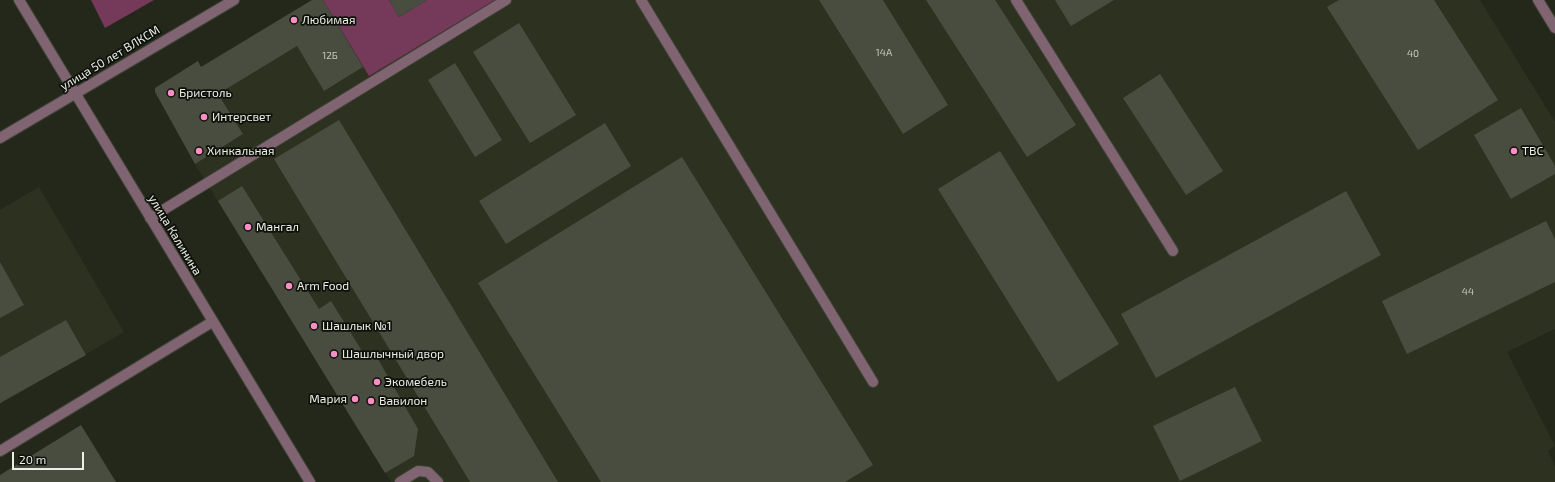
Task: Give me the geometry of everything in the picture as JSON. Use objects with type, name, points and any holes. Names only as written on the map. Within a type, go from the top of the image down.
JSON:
[{"type":"street","name":"улица Калинина","points":[[19,0],[212,322],[310,482]]},
{"type":"street","name":"улица 50 лет ВЛКСМ","points":[[0,138],[234,0]]},
{"type":"street","points":[[150,218],[506,0]]},
{"type":"street","points":[[641,0],[873,382]]},
{"type":"street","points":[[1016,0],[1173,251]]},
{"type":"street","points":[[1538,0],[1555,28]]},
{"type":"street","points":[[0,451],[212,322]]},
{"type":"street","points":[[400,482],[418,471],[428,472],[438,482]]},
{"type":"shaded area","points":[[91,0],[154,0],[105,28]]},
{"type":"shaded area","points":[[323,0],[389,0],[399,17],[427,0],[1480,0],[1555,122],[1555,329],[1507,352],[1555,446],[1548,451],[1555,467],[1555,482],[391,482],[195,164],[243,134],[218,94],[281,19],[324,91],[363,67]]},
{"type":"shaded area","points":[[323,0],[389,0],[399,17],[427,0],[495,0],[369,76]]},
{"type":"shaded area","points":[[39,187],[124,332],[0,404],[0,210]]},
{"type":"building","points":[[312,0],[323,0],[363,67],[324,91],[297,46],[218,94],[243,134],[195,164],[155,92],[155,88],[198,61],[201,67]]},
{"type":"building","points":[[389,0],[427,0],[399,17]]},
{"type":"building","points":[[819,0],[883,0],[948,105],[903,134]]},
{"type":"building","points":[[926,0],[995,0],[1076,125],[1027,157]]},
{"type":"building","points":[[1055,0],[1114,0],[1071,26]]},
{"type":"building","points":[[1339,0],[1434,0],[1498,100],[1418,150],[1327,7]]},
{"type":"building","points":[[519,23],[576,115],[530,143],[473,52]]},
{"type":"building","points":[[455,63],[502,140],[475,157],[428,80]]},
{"type":"building","points":[[1160,74],[1223,171],[1186,195],[1123,98]]},
{"type":"building","name":"ТВС","points":[[1521,108],[1555,166],[1555,174],[1511,199],[1474,135]]},
{"type":"building","points":[[339,120],[558,482],[470,482],[274,159]]},
{"type":"building","points":[[605,123],[631,166],[506,244],[479,201]]},
{"type":"building","points":[[1000,151],[1119,344],[1058,382],[938,189]]},
{"type":"building","points":[[682,157],[873,465],[845,482],[601,482],[478,283]]},
{"type":"building","points":[[242,186],[319,309],[331,301],[367,359],[375,354],[418,429],[414,456],[385,473],[218,201]]},
{"type":"building","points":[[1346,191],[1381,255],[1156,378],[1121,314]]},
{"type":"building","points":[[1546,221],[1555,239],[1555,282],[1407,354],[1382,301]]},
{"type":"building","points":[[0,262],[24,305],[0,318]]},
{"type":"building","points":[[66,320],[86,355],[0,403],[0,357]]},
{"type":"building","points":[[1235,387],[1262,441],[1180,481],[1153,426]]},
{"type":"building","points":[[81,425],[116,482],[0,482],[0,475]]},
{"type":"place","name":"Любимая","points":[[294,20]]},
{"type":"place","name":"Бристоль","points":[[171,93]]},
{"type":"place","name":"Интерсвет","points":[[204,117]]},
{"type":"place","name":"Хинкальная","points":[[199,151]]},
{"type":"place","name":"ТВС","points":[[1514,151]]},
{"type":"place","name":"Мангал","points":[[248,227]]},
{"type":"place","name":"Arm Food","points":[[289,286]]},
{"type":"place","name":"Шашлык №1","points":[[314,326]]},
{"type":"place","name":"Шашлычный двор","points":[[334,354]]},
{"type":"place","name":"Экомебель","points":[[377,382]]},
{"type":"place","name":"Мария","points":[[355,399]]},
{"type":"place","name":"Вавилон","points":[[371,401]]}]
